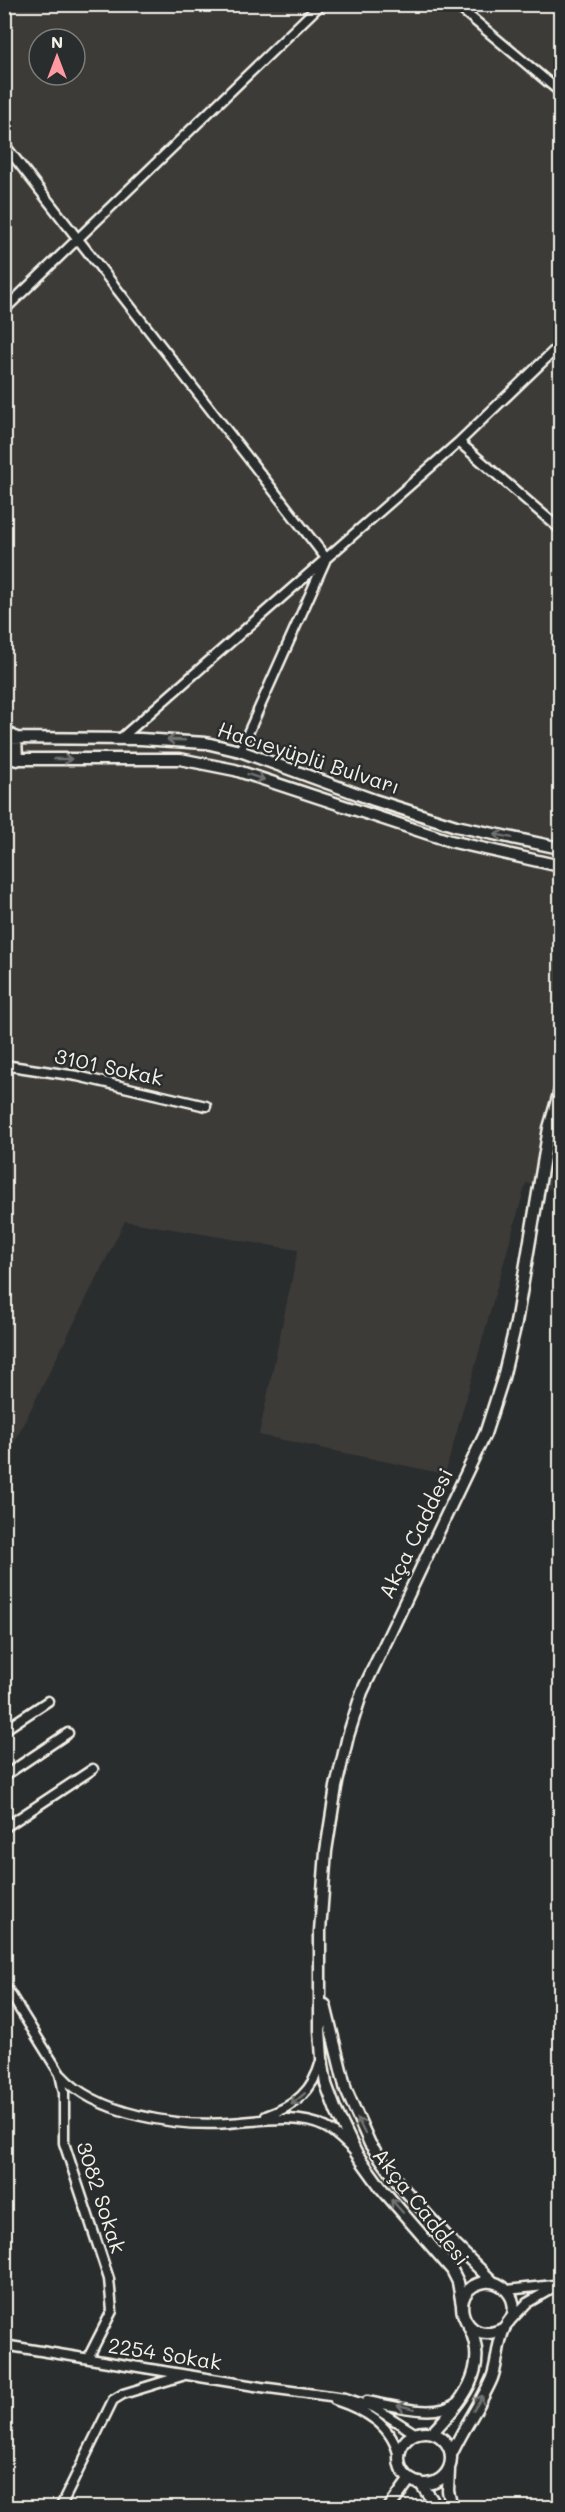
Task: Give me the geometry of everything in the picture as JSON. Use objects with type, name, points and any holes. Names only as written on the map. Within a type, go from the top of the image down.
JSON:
[{"type":"street","points":[[4,310],[79,241],[321,4]]},
{"type":"street","points":[[455,4],[561,92]]},
{"type":"street","points":[[4,144],[326,558]]},
{"type":"street","points":[[120,739],[459,442],[561,345]]},
{"type":"street","points":[[459,442],[561,529]]},
{"type":"street","points":[[240,751],[326,558]]},
{"type":"street","points":[[4,730],[16,738],[17,760]]},
{"type":"street","name":"Hacıeyüplü Bulvarı","points":[[4,738],[184,740],[240,751],[374,800],[456,826],[561,848]]},
{"type":"street","name":"Hacıeyüplü Bulvarı","points":[[4,759],[180,759],[200,762],[234,770],[450,841],[561,866]]},
{"type":"street","points":[[450,841],[456,826]]},
{"type":"street","name":"3101 Sokak","points":[[4,1065],[77,1076],[206,1106]]},
{"type":"street","name":"Akça Caddesi","points":[[432,2433],[461,2399],[473,2376],[477,2360],[475,2340],[466,2322],[458,2282],[452,2270],[382,2189],[356,2153],[336,2111],[327,2084],[320,2030],[322,1993],[320,1931],[326,1851],[336,1787],[348,1736],[362,1692],[485,1434],[503,1378],[516,1323],[549,1128],[561,1090]]},
{"type":"street","points":[[4,1730],[48,1701]]},
{"type":"street","points":[[4,1776],[68,1733]]},
{"type":"street","points":[[4,1828],[93,1769]]},
{"type":"street","name":"3082 Sokak","points":[[4,1984],[60,2074],[64,2093],[64,2143],[104,2260],[112,2311],[88,2358]]},
{"type":"street","name":"Akça Caddesi","points":[[322,1993],[346,2090],[370,2144],[400,2185],[457,2248],[493,2282],[507,2290]]},
{"type":"street","points":[[254,2120],[296,2102],[310,2088],[322,2058]]},
{"type":"street","points":[[60,2074],[76,2090],[86,2096],[105,2105],[142,2115],[196,2122],[226,2123],[281,2118],[324,2126],[338,2135],[356,2153]]},
{"type":"street","name":"Akça Caddesi","points":[[462,2305],[464,2297],[476,2284],[493,2282]]},
{"type":"street","points":[[452,2508],[448,2491],[451,2455],[464,2426],[490,2381],[514,2306],[507,2290],[561,2284]]},
{"type":"street","points":[[466,2322],[479,2332],[496,2332],[507,2325],[527,2303],[561,2284]]},
{"type":"street","name":"2254 Sokak","points":[[4,2345],[185,2375],[428,2411],[448,2408],[461,2399]]},
{"type":"street","points":[[60,2508],[113,2400],[123,2394],[185,2375]]},
{"type":"street","name":"2254 Sokak","points":[[320,2395],[355,2408],[374,2419],[391,2435],[399,2458]]},
{"type":"street","name":"2254 Sokak","points":[[345,2398],[375,2408],[416,2434]]},
{"type":"street","points":[[438,2508],[401,2466],[399,2458],[404,2443],[416,2434],[432,2433],[445,2441],[451,2455]]},
{"type":"street","points":[[389,2508],[416,2481],[437,2481],[449,2469]]},
{"type":"shaded area","points":[[5,5],[560,5],[560,1191],[526,1183],[445,1474],[259,1435],[298,1250],[125,1221],[5,1461]]}]
